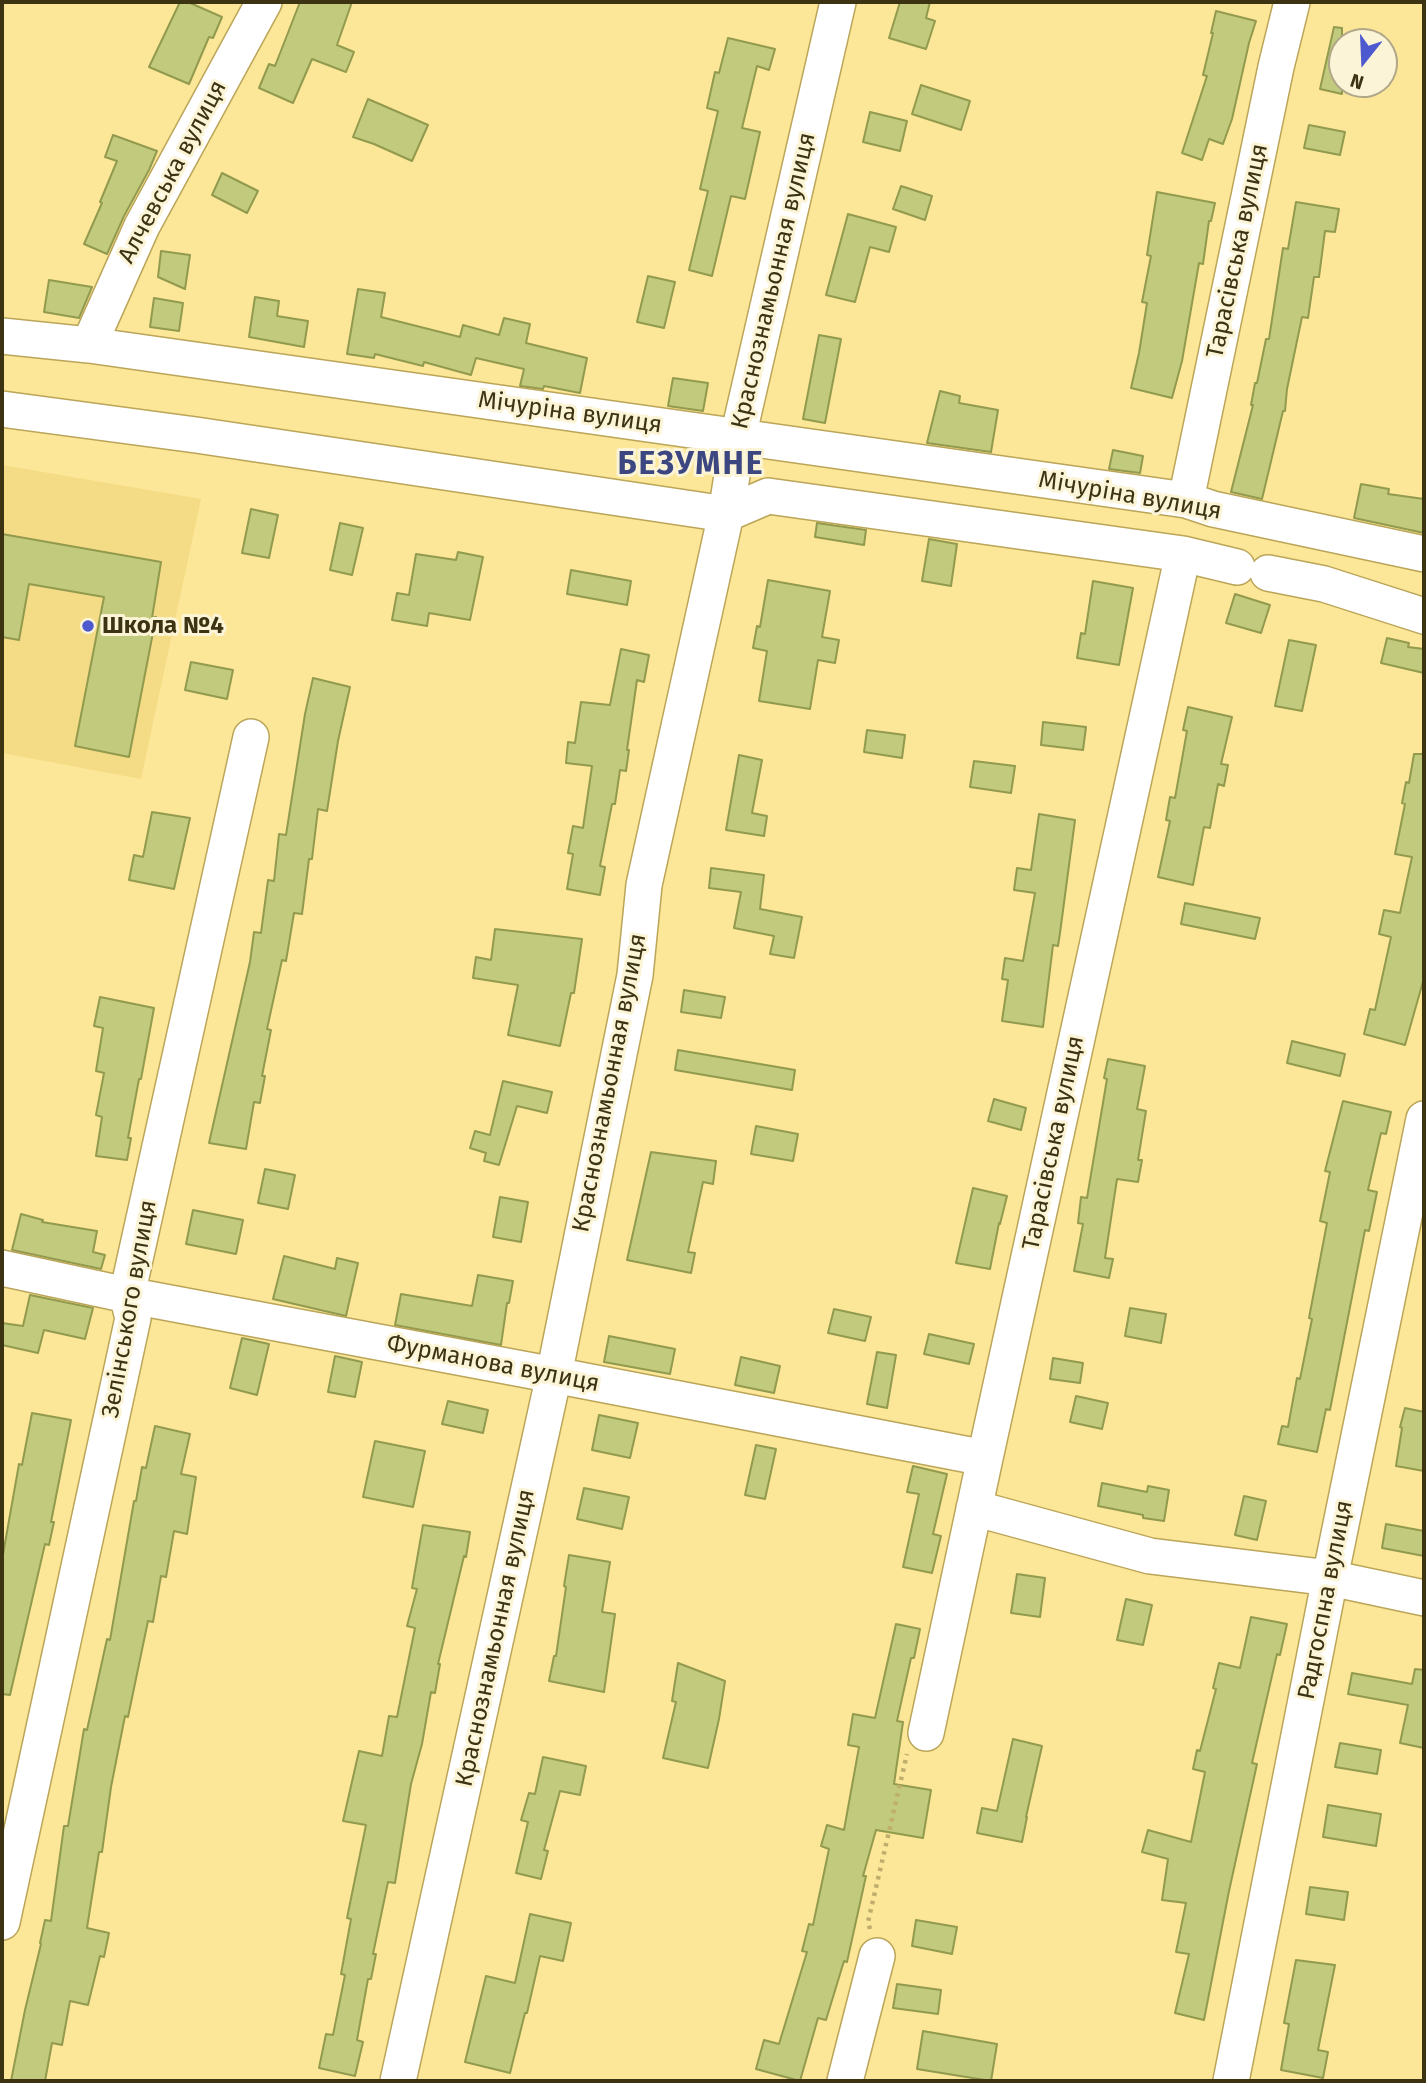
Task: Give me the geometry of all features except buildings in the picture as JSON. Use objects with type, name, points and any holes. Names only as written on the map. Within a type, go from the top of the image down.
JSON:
[{"type":"street","name":"Алчевська вулиця","points":[[89,345],[142,226],[264,2]]},
{"type":"street","name":"Краснознамьонная вулиця","points":[[398,2081],[554,1375],[635,975],[644,885],[726,514],[738,437],[838,2]]},
{"type":"street","name":"Тарасівська вулиця","points":[[1186,500],[1276,67],[1292,2]]},
{"type":"street","name":"Мічуріна вулиця","points":[[2,336],[89,345],[1186,500],[1213,509],[1424,554]]},
{"type":"street","points":[[2,409],[196,435],[726,514]]},
{"type":"street","name":"Мічуріна вулиця","points":[[726,514],[768,496],[1183,554],[1324,584],[1424,616]]},
{"type":"street","name":"Тарасівська вулиця","points":[[926,1733],[1183,554]]},
{"type":"street","name":"Зелінського вулиця","points":[[2,1922],[133,1318],[127,1295],[251,737]]},
{"type":"street","name":"Радгоспна вулиця","points":[[1231,2081],[1424,1119]]},
{"type":"street","name":"Фурманова вулиця","points":[[2,1268],[127,1295],[985,1458]]},
{"type":"street","points":[[974,1508],[1150,1556],[1330,1578],[1424,1598]]},
{"type":"street","points":[[845,2081],[877,1956]]},
{"type":"path","points":[[877,1956],[867,1922],[908,1752],[926,1733]]},
{"type":"shaded area","name":"Школа №4","points":[[2,465],[201,499],[141,779],[2,753]]},
{"type":"place","name":"Школа №4","points":[[88,626]]},
{"type":"district","name":"БЕЗУМНЕ","points":[[691,465]]}]
